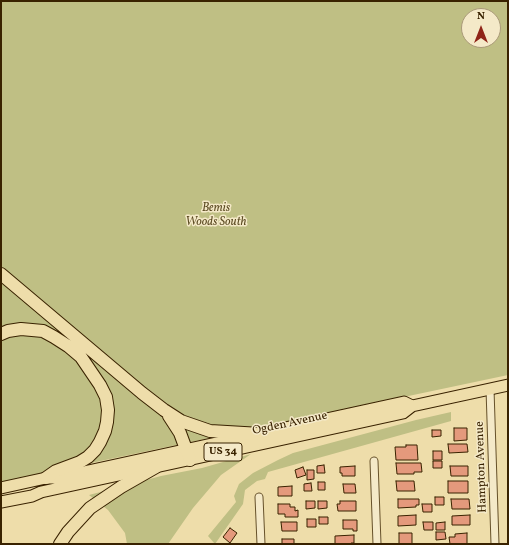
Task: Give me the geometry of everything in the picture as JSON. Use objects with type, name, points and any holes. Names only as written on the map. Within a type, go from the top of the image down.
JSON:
[{"type":"highway","points":[[1,274],[118,373],[180,421],[210,431],[261,434]]},
{"type":"highway","points":[[1,334],[20,329],[43,331],[54,337],[81,357],[100,385],[106,397],[108,410],[106,427],[100,442],[94,450],[80,462],[56,471],[46,478]]},
{"type":"highway","points":[[164,410],[180,432],[188,455]]},
{"type":"highway","points":[[60,544],[68,532],[90,508],[121,487],[156,467]]},
{"type":"main road","name":"Ogden Avenue","points":[[1,488],[46,478],[57,478],[188,455],[394,415],[403,412],[412,406],[508,385]]},
{"type":"main road","name":"Ogden Avenue","points":[[1,502],[156,467],[188,455],[261,434],[404,402],[412,406]]},
{"type":"street","name":"Hampton Avenue","points":[[490,389],[495,544]]},
{"type":"street","points":[[374,461],[377,544]]},
{"type":"street","points":[[259,497],[261,544]]},
{"type":"green space","name":"Bemis Woods South","points":[[1,1],[508,1],[508,375],[1,482]]},
{"type":"green space","points":[[451,412],[451,421],[268,472],[265,479],[257,481],[245,490],[243,504],[215,544],[208,536],[236,502],[234,496],[239,484],[253,473],[278,460],[293,453]]},
{"type":"green space","points":[[251,454],[221,475],[193,508],[168,544],[127,544],[125,533],[108,510],[89,495],[161,476],[202,468]]},
{"type":"building","points":[[454,428],[467,428],[467,440],[454,441]]},
{"type":"building","points":[[432,430],[441,430],[441,436],[432,437]]},
{"type":"building","points":[[448,444],[467,444],[468,452],[449,453]]},
{"type":"building","points":[[406,445],[417,445],[418,460],[396,460],[395,447],[406,447]]},
{"type":"building","points":[[433,451],[442,451],[442,460],[433,460]]},
{"type":"building","points":[[433,461],[442,461],[442,468],[433,468]]},
{"type":"building","points":[[396,463],[421,463],[422,472],[414,472],[414,474],[397,474]]},
{"type":"building","points":[[324,465],[325,473],[317,473],[317,466]]},
{"type":"building","points":[[355,466],[355,476],[342,476],[342,473],[340,473],[340,467]]},
{"type":"building","points":[[450,466],[468,466],[468,476],[451,476]]},
{"type":"building","points":[[303,467],[306,475],[297,478],[295,470]]},
{"type":"building","points":[[307,470],[314,470],[314,479],[307,480]]},
{"type":"building","points":[[396,481],[414,481],[415,491],[397,491]]},
{"type":"building","points":[[448,481],[468,481],[468,493],[448,493]]},
{"type":"building","points":[[318,482],[325,482],[325,490],[318,490]]},
{"type":"building","points":[[311,483],[312,491],[304,491],[304,484]]},
{"type":"building","points":[[343,484],[355,484],[356,493],[344,493]]},
{"type":"building","points":[[292,486],[292,496],[278,496],[278,487]]},
{"type":"building","points":[[435,497],[444,497],[444,505],[435,505]]},
{"type":"building","points":[[398,499],[419,499],[419,505],[416,505],[416,507],[398,508]]},
{"type":"building","points":[[451,499],[469,499],[470,509],[452,509]]},
{"type":"building","points":[[306,501],[315,501],[315,508],[306,509]]},
{"type":"building","points":[[318,501],[327,501],[327,508],[318,509]]},
{"type":"building","points":[[340,501],[356,501],[356,511],[338,511],[337,504],[340,504]]},
{"type":"building","points":[[278,504],[290,504],[290,507],[295,507],[295,511],[298,510],[298,517],[285,517],[285,514],[278,514]]},
{"type":"building","points":[[422,504],[432,504],[432,512],[423,512]]},
{"type":"building","points":[[416,515],[416,525],[398,526],[398,516]]},
{"type":"building","points":[[470,515],[470,525],[452,525],[452,516]]},
{"type":"building","points":[[319,517],[328,517],[328,524],[319,524]]},
{"type":"building","points":[[307,519],[316,519],[316,527],[307,527]]},
{"type":"building","points":[[343,520],[357,520],[357,531],[353,531],[353,529],[343,529]]},
{"type":"building","points":[[281,522],[297,522],[297,531],[282,531]]},
{"type":"building","points":[[423,522],[433,522],[433,530],[424,530]]},
{"type":"building","points":[[445,522],[445,530],[436,530],[436,523]]},
{"type":"building","points":[[230,528],[237,533],[230,543],[223,537]]},
{"type":"building","points":[[436,532],[445,532],[446,539],[436,540]]},
{"type":"building","points":[[399,533],[412,533],[412,544],[399,544]]},
{"type":"building","points":[[467,533],[467,544],[450,544],[449,537],[455,537],[455,534]]},
{"type":"building","points":[[354,535],[354,543],[335,544],[335,536]]},
{"type":"building","points":[[282,539],[294,539],[294,544],[282,544]]}]
